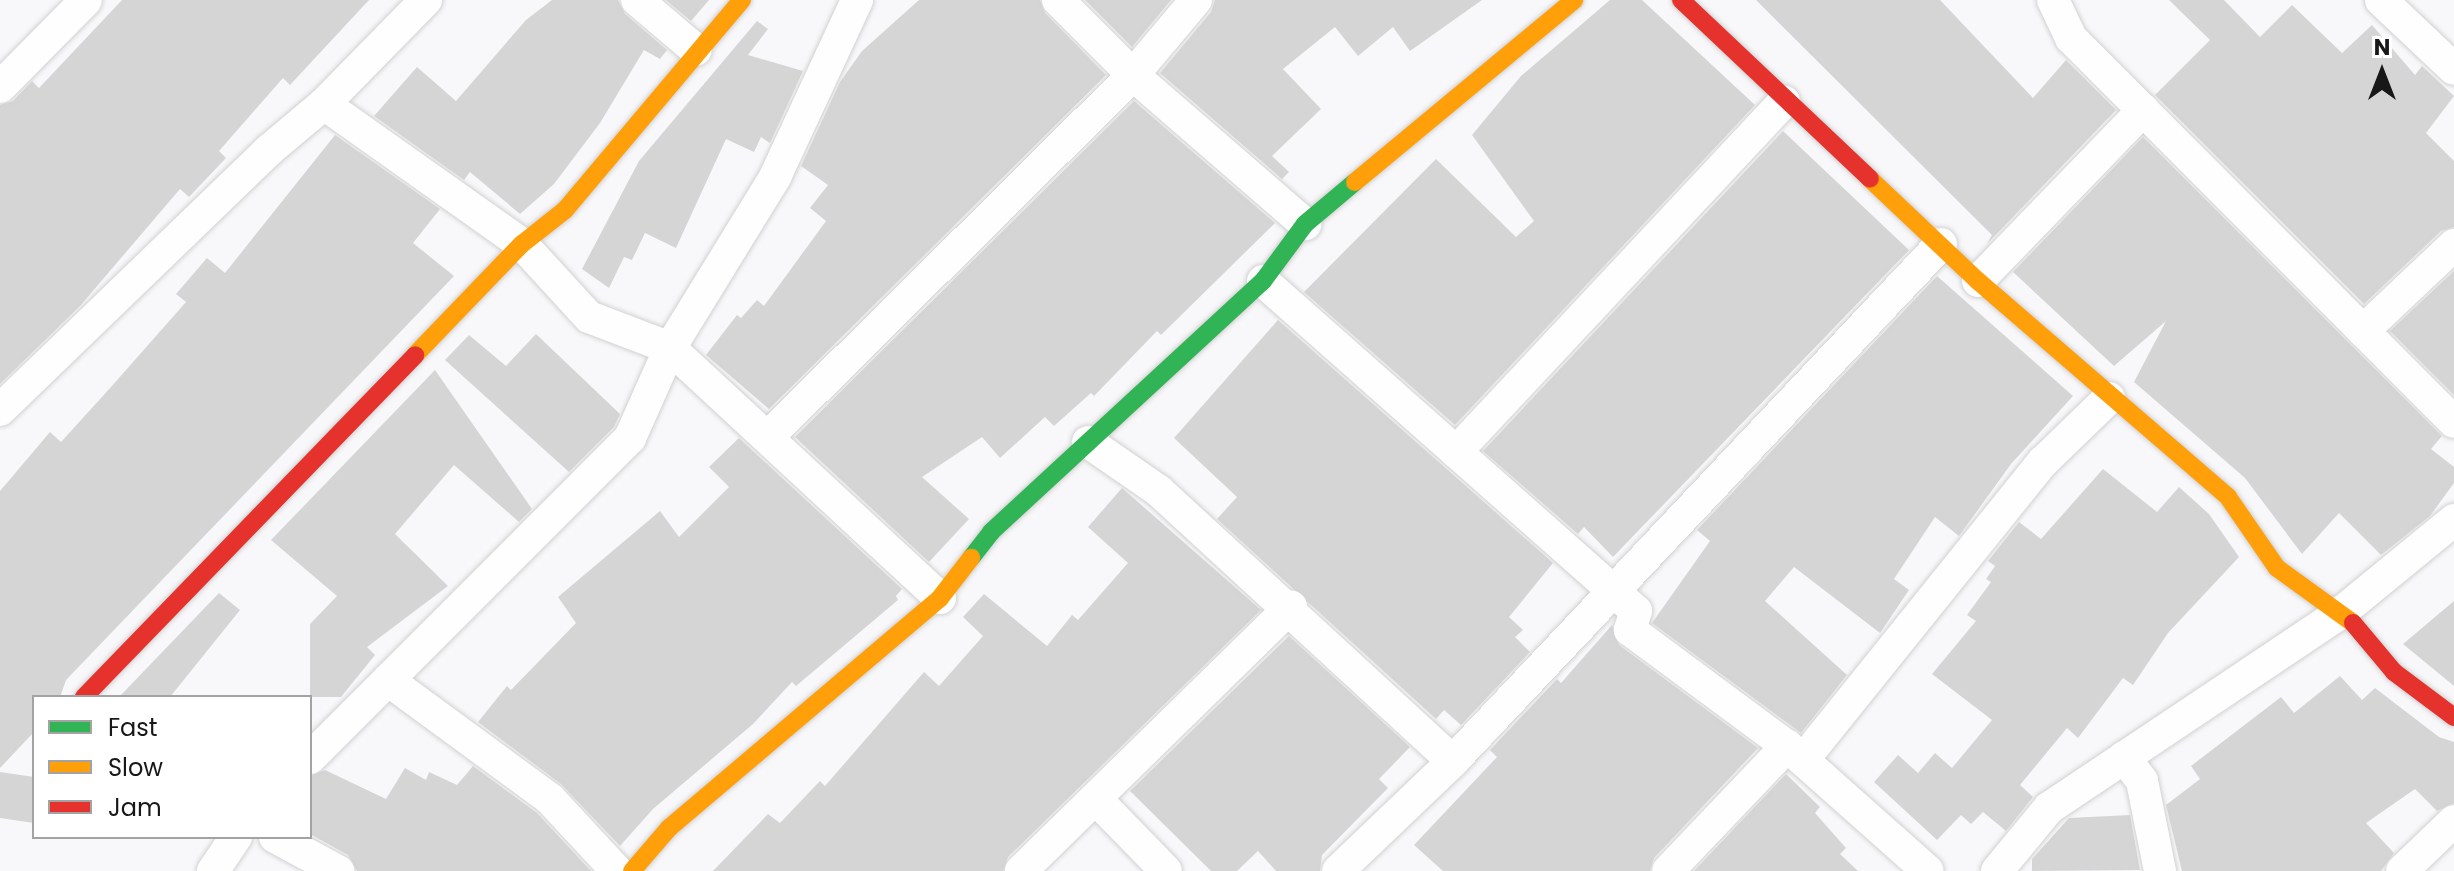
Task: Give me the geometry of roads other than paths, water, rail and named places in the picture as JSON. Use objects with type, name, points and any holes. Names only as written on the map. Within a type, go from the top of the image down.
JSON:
[{"type":"street","points":[[0,87],[86,0]]},
{"type":"street","points":[[0,410],[268,151],[324,104],[426,0]]},
{"type":"street","points":[[637,0],[696,50]]},
{"type":"street","points":[[86,695],[522,244],[565,210],[696,50],[742,0]]},
{"type":"street","points":[[312,756],[630,438],[670,348],[775,177],[857,0]]},
{"type":"street","points":[[1058,0],[1133,75],[1305,224]]},
{"type":"street","points":[[768,437],[1133,75],[1196,0]]},
{"type":"street","points":[[632,871],[669,828],[940,598],[991,532],[1263,281],[1305,224],[1574,0]]},
{"type":"street","points":[[1681,0],[1784,102],[1978,281],[2109,398],[2228,497],[2277,568],[2343,611],[2394,672],[2454,717]]},
{"type":"street","points":[[2053,0],[2071,38],[2454,422]]},
{"type":"street","points":[[2381,0],[2454,69]]},
{"type":"street","points":[[1456,452],[1784,102]]},
{"type":"street","points":[[324,104],[522,244],[589,317],[670,348],[940,598]]},
{"type":"street","points":[[1978,281],[2143,110]]},
{"type":"street","points":[[1338,871],[1453,761],[1941,244]]},
{"type":"street","points":[[2363,331],[2454,245]]},
{"type":"street","points":[[1263,281],[1636,611],[1630,630],[1795,753],[1928,871]]},
{"type":"street","points":[[1668,871],[1795,753],[2043,462],[2109,398]]},
{"type":"street","points":[[1088,442],[1159,491],[1291,607],[1453,761]]},
{"type":"street","points":[[1997,871],[2049,808],[2343,611],[2454,520]]},
{"type":"street","points":[[1021,871],[1291,607]]},
{"type":"street","points":[[388,680],[550,799],[617,871]]},
{"type":"street","points":[[2124,757],[2142,781],[2160,871]]},
{"type":"street","points":[[1096,799],[1166,871]]},
{"type":"street","points":[[2402,871],[2454,821]]},
{"type":"street","points":[[213,871],[235,839]]},
{"type":"street","points":[[279,839],[338,871]]}]
